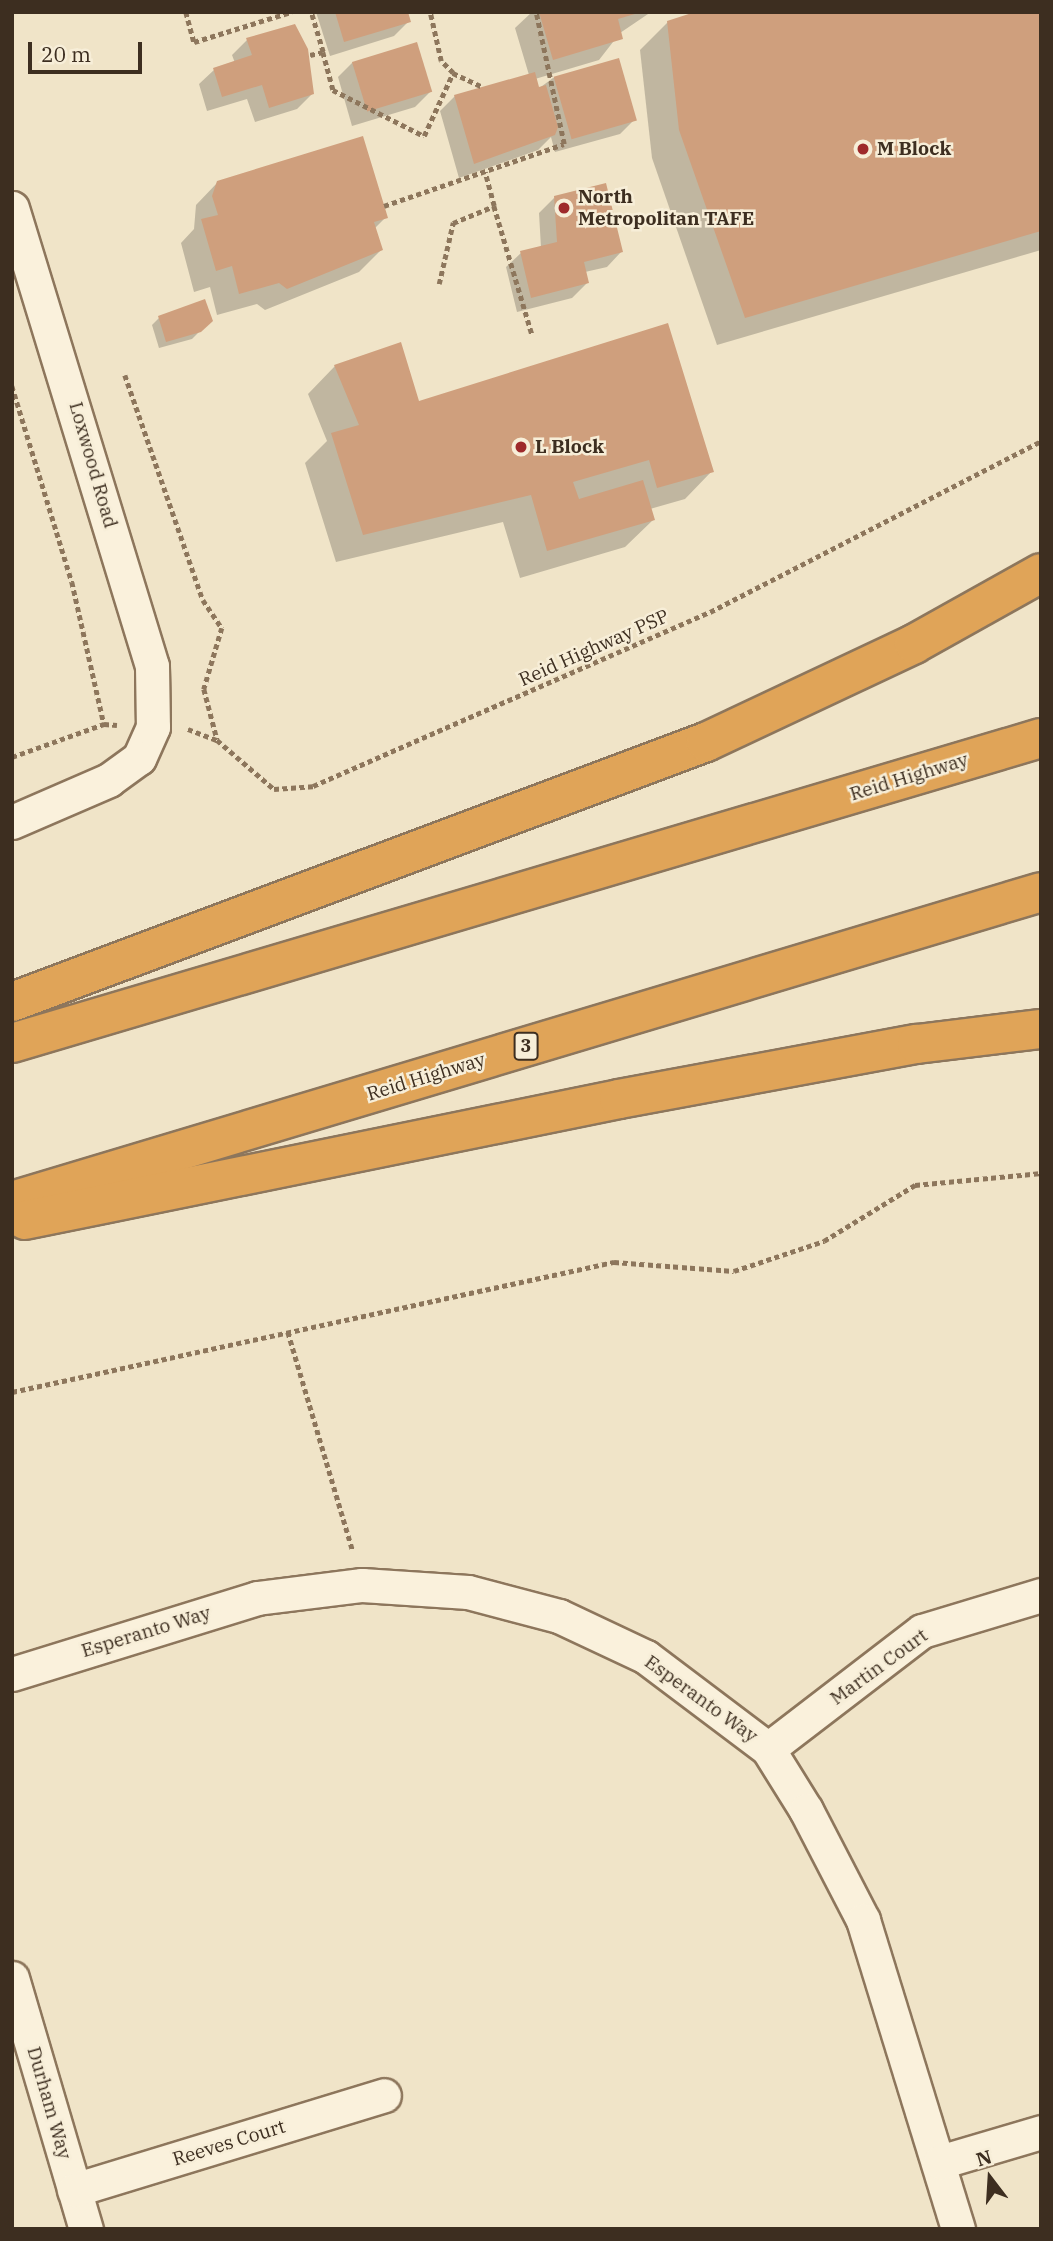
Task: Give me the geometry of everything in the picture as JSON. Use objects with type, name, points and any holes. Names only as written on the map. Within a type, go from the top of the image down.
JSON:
[{"type":"highway","points":[[12,1003],[502,824],[706,742],[914,644],[1041,573]]},
{"type":"highway","name":"Reid Highway","points":[[12,1043],[1041,737]]},
{"type":"highway","name":"Reid Highway","points":[[12,1201],[1041,892]]},
{"type":"highway","points":[[12,1223],[632,1097],[917,1044],[1041,1028]]},
{"type":"street","name":"Loxwood Road","points":[[13,213],[152,666],[153,727]]},
{"type":"street","points":[[12,822],[109,780],[139,758],[153,727]]},
{"type":"street","name":"Esperanto Way","points":[[12,1674],[257,1598],[362,1585],[468,1592],[559,1616],[646,1657],[768,1749],[863,1920],[940,2162],[958,2229]]},
{"type":"street","name":"Martin Court","points":[[768,1749],[922,1631],[1041,1595]]},
{"type":"street","name":"Durham Way","points":[[12,1978],[86,2229]]},
{"type":"street","name":"Reeves Court","points":[[74,2190],[384,2095]]},
{"type":"street","points":[[940,2162],[1041,2132]]},
{"type":"path","points":[[186,12],[194,42],[291,12]]},
{"type":"path","points":[[311,12],[332,90],[424,136],[453,73]]},
{"type":"path","points":[[430,12],[441,61],[453,73],[483,87]]},
{"type":"path","points":[[384,206],[564,144],[536,12]]},
{"type":"path","points":[[310,55],[323,52]]},
{"type":"path","points":[[485,172],[532,334]]},
{"type":"path","points":[[439,284],[453,223],[494,206]]},
{"type":"path","points":[[125,375],[203,600],[222,628],[204,690],[217,740]]},
{"type":"path","points":[[12,386],[72,582],[104,724],[12,757]]},
{"type":"path","name":"Reid Highway PSP","points":[[104,724],[191,730],[217,740],[274,789],[313,786],[710,612],[1041,441]]},
{"type":"path","points":[[12,1392],[614,1262],[734,1271],[824,1241],[915,1185],[1041,1173]]},
{"type":"path","points":[[288,1332],[362,1585]]},
{"type":"building","points":[[335,12],[408,12],[411,22],[344,42]]},
{"type":"building","points":[[539,12],[638,13],[618,19],[623,39],[553,60]]},
{"type":"building","name":"M Block","points":[[695,12],[1041,12],[1041,231],[745,318],[679,130],[667,21]]},
{"type":"building","points":[[295,24],[308,49],[314,94],[269,108],[262,85],[222,97],[213,68],[252,55],[246,38]]},
{"type":"building","points":[[417,42],[432,92],[367,112],[352,62]]},
{"type":"building","points":[[619,58],[637,120],[572,139],[554,77]]},
{"type":"building","points":[[535,72],[539,87],[546,85],[558,127],[555,135],[474,164],[454,95]]},
{"type":"building","points":[[363,136],[388,218],[374,222],[383,250],[287,289],[279,283],[239,294],[232,266],[216,271],[201,219],[218,215],[212,196],[217,181]]},
{"type":"building","points":[[606,183],[623,252],[584,262],[589,283],[531,298],[520,251],[557,242],[554,196]]},
{"type":"building","points":[[205,299],[213,321],[201,332],[166,342],[158,316]]},
{"type":"building","name":"L Block","points":[[668,323],[714,472],[657,488],[649,460],[573,482],[579,499],[643,480],[655,520],[547,551],[531,495],[363,535],[331,433],[359,425],[334,365],[401,342],[419,401]]},
{"type":"place","name":"M Block","points":[[863,149]]},
{"type":"place","name":"North Metropolitan TAFE","points":[[564,208]]},
{"type":"place","name":"L Block","points":[[521,447]]}]
